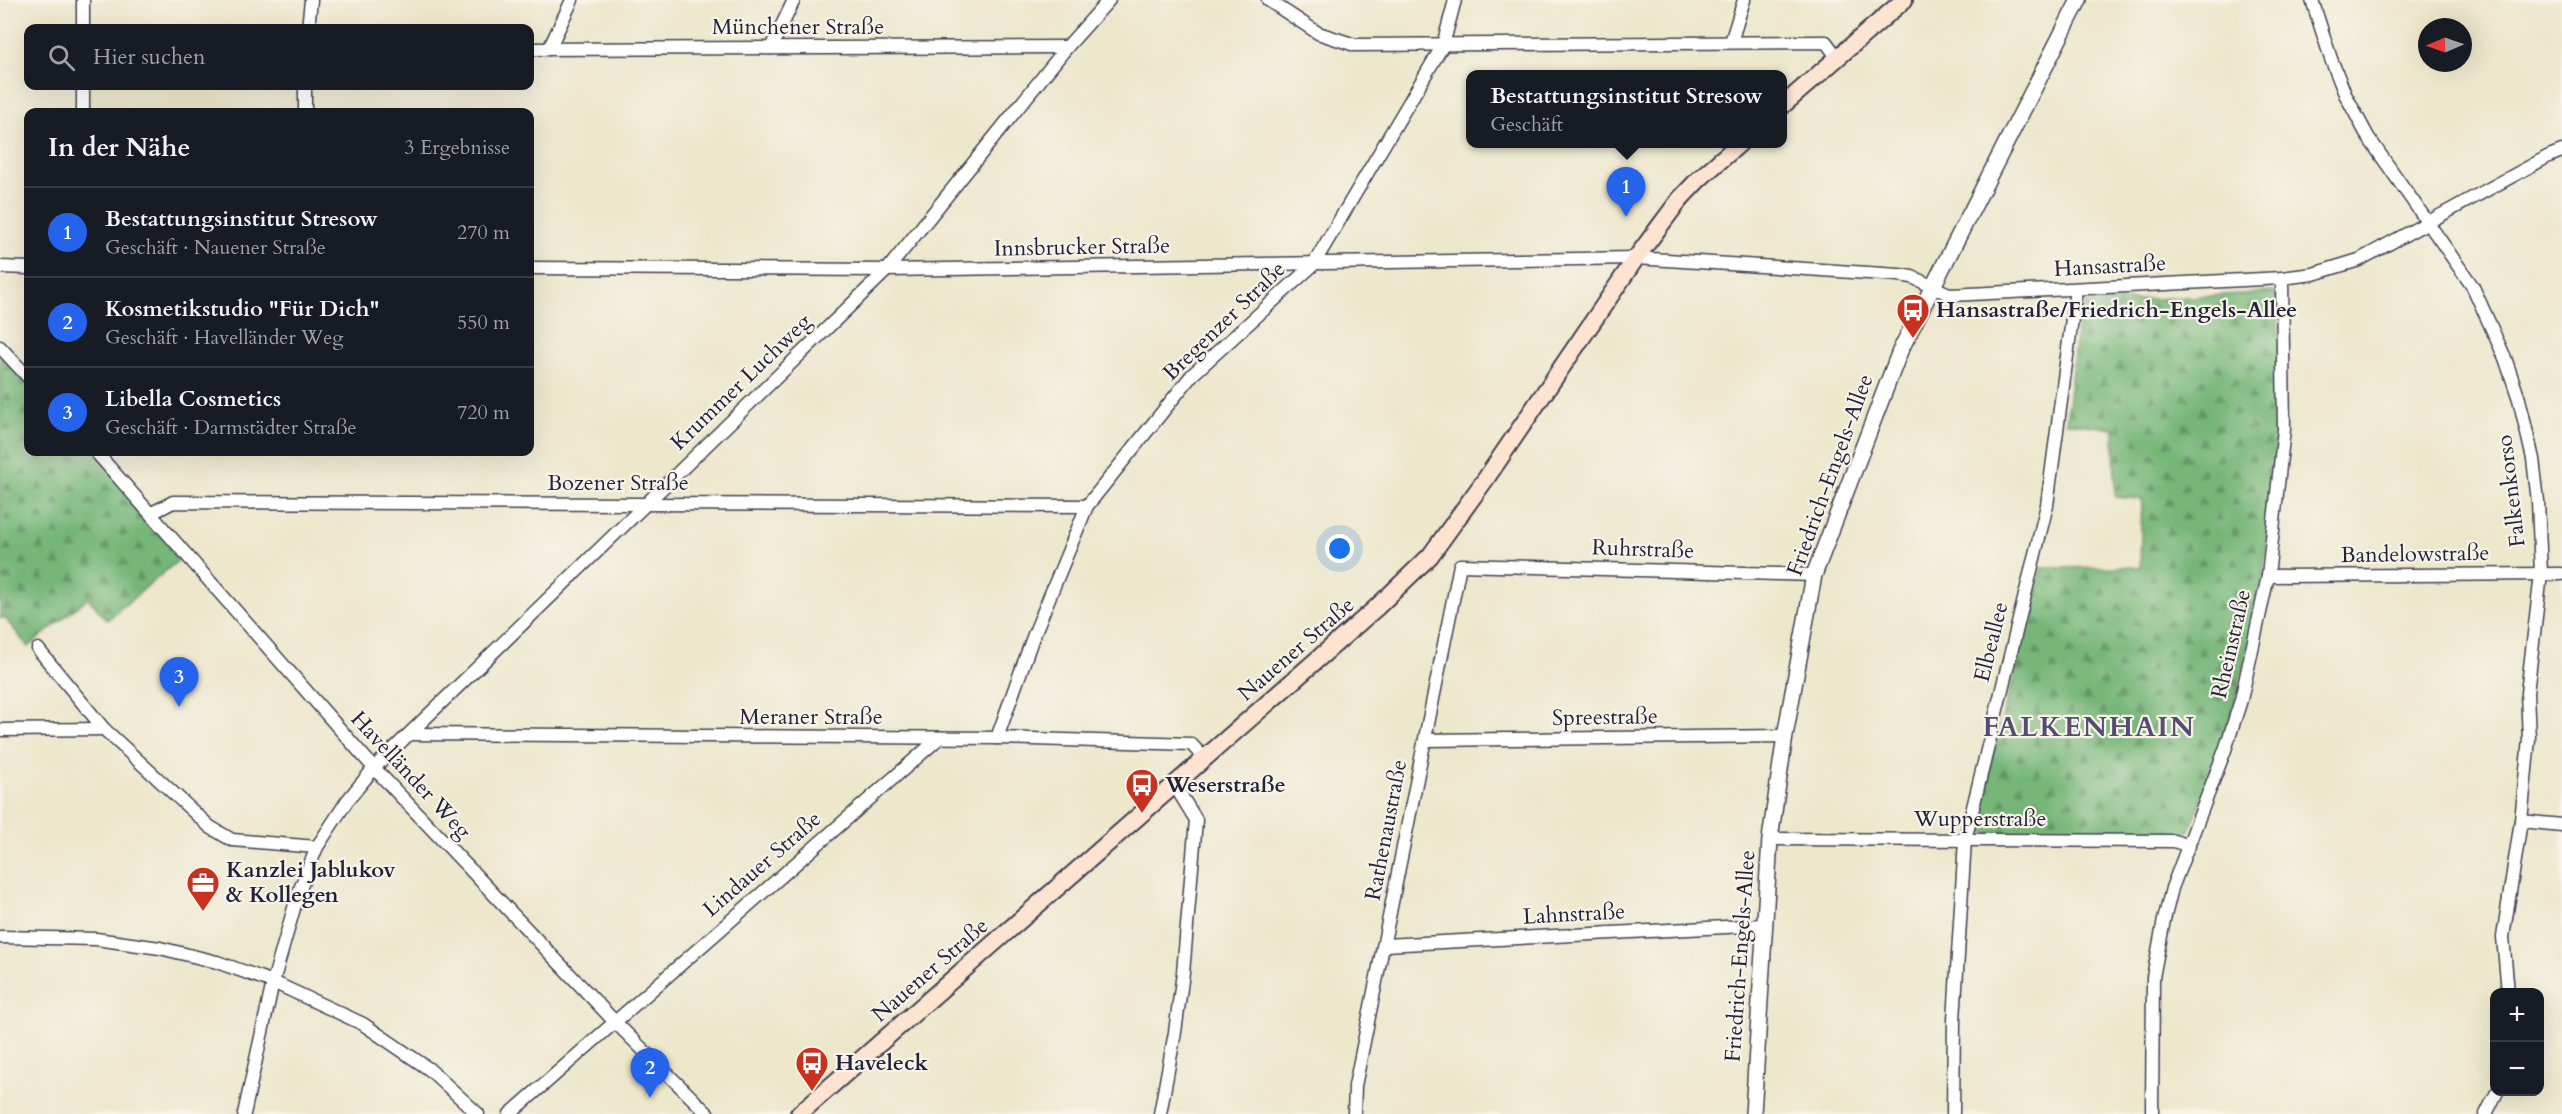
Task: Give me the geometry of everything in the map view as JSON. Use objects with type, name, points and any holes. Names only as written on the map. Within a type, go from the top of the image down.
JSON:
[{"type":"main road","points":[[1787,102],[1904,0]]},
{"type":"main road","name":"Nauener Straße","points":[[799,1114],[1376,608],[1430,556],[1485,480],[1636,258],[1680,199],[1735,148]]},
{"type":"street","points":[[83,0],[83,24]]},
{"type":"street","points":[[308,24],[310,0]]},
{"type":"street","points":[[549,49],[572,0]]},
{"type":"street","points":[[771,48],[794,0]]},
{"type":"street","name":"Krummer Luchweg","points":[[244,1114],[273,982],[298,894],[316,847],[347,801],[374,768],[886,270],[1066,47],[1109,0]]},
{"type":"street","points":[[1268,0],[1318,33],[1355,45],[1826,42],[1838,57]]},
{"type":"street","name":"Bregenzer Straße","points":[[997,738],[1033,637],[1087,506],[1192,375],[1313,265],[1443,45],[1455,0]]},
{"type":"street","points":[[1731,42],[1744,0]]},
{"type":"street","name":"Friedrich-Engels-Allee","points":[[1753,1114],[1770,839],[1785,736],[1814,575],[1900,351],[2079,0]]},
{"type":"street","name":"Falkenkorso","points":[[2312,0],[2345,94],[2368,137],[2473,287],[2505,358],[2519,399],[2533,459],[2538,501],[2541,574],[2527,693],[2529,739],[2521,821],[2503,937],[2508,988]]},
{"type":"street","name":"Münchener Straße","points":[[534,49],[1066,47]]},
{"type":"street","points":[[83,90],[83,108]]},
{"type":"street","points":[[305,90],[305,108]]},
{"type":"street","name":"Hansastraße","points":[[1636,258],[1899,275],[1912,277],[1951,295],[2283,278],[2313,274],[2360,260],[2562,151]]},
{"type":"street","name":"Innsbrucker Straße","points":[[534,268],[886,270],[1313,265],[1636,258]]},
{"type":"street","points":[[0,267],[24,268]]},
{"type":"street","name":"Rheinstraße","points":[[2151,1114],[2153,977],[2172,888],[2226,750],[2241,700],[2268,576],[2284,429],[2283,278]]},
{"type":"street","name":"Elbeallee","points":[[1953,1114],[1954,1020],[1965,840],[2047,506],[2076,289]]},
{"type":"street","points":[[0,347],[24,373]]},
{"type":"street","name":"Havelländer Weg","points":[[100,456],[374,768],[614,1021],[708,1114]]},
{"type":"street","name":"Bozener Straße","points":[[152,513],[173,502],[1087,506]]},
{"type":"street","name":"Rathenaustraße","points":[[1354,1114],[1355,1086],[1460,565],[1471,565]]},
{"type":"street","name":"Ruhrstraße","points":[[1471,565],[1814,575]]},
{"type":"street","name":"Bandelowstraße","points":[[2268,576],[2562,574]]},
{"type":"street","points":[[38,649],[104,729],[210,827],[232,840],[316,847]]},
{"type":"street","points":[[0,730],[104,729]]},
{"type":"street","name":"Meraner Straße","points":[[411,734],[997,738],[1191,744],[1204,758]]},
{"type":"street","name":"Spreestraße","points":[[1425,740],[1785,736]]},
{"type":"street","name":"Lindauer Straße","points":[[510,1114],[938,739]]},
{"type":"street","points":[[1160,1114],[1183,973],[1196,820],[1174,784]]},
{"type":"street","points":[[2521,821],[2562,825]]},
{"type":"street","name":"Wupperstraße","points":[[1770,839],[2174,841],[2189,846]]},
{"type":"street","name":"Lahnstraße","points":[[1385,945],[1764,925]]},
{"type":"street","points":[[0,937],[96,939],[160,948],[217,962],[273,982],[363,1024],[429,1069],[478,1114]]},
{"type":"street","points":[[2486,1114],[2495,1096]]},
{"type":"green space","points":[[2273,292],[2278,297],[2279,429],[2264,571],[2236,699],[2221,748],[2190,830],[2181,836],[1979,833],[1976,819],[2041,568],[2140,567],[2142,499],[2115,497],[2114,429],[2066,422],[2079,311],[2087,303]]},
{"type":"green space","points":[[0,347],[24,373],[24,456],[100,456],[186,554],[107,620],[88,598],[28,647],[5,618],[0,618]]},
{"type":"place","name":"Bestattungsinstitut Stresow","points":[[1626,217]]},
{"type":"place","name":"Hansastraße/Friedrich-Engels-Allee","points":[[1913,339]]},
{"type":"place","name":"Libella Cosmetics","points":[[179,707]]},
{"type":"place","name":"Weserstraße","points":[[1142,814]]},
{"type":"place","name":"Kanzlei Jablukov & Kollegen","points":[[203,912]]},
{"type":"place","name":"Haveleck","points":[[812,1092]]},
{"type":"place","name":"Kosmetikstudio \"Für Dich\"","points":[[650,1098]]},
{"type":"district","name":"FALKENHAIN","points":[[2089,727]]}]
